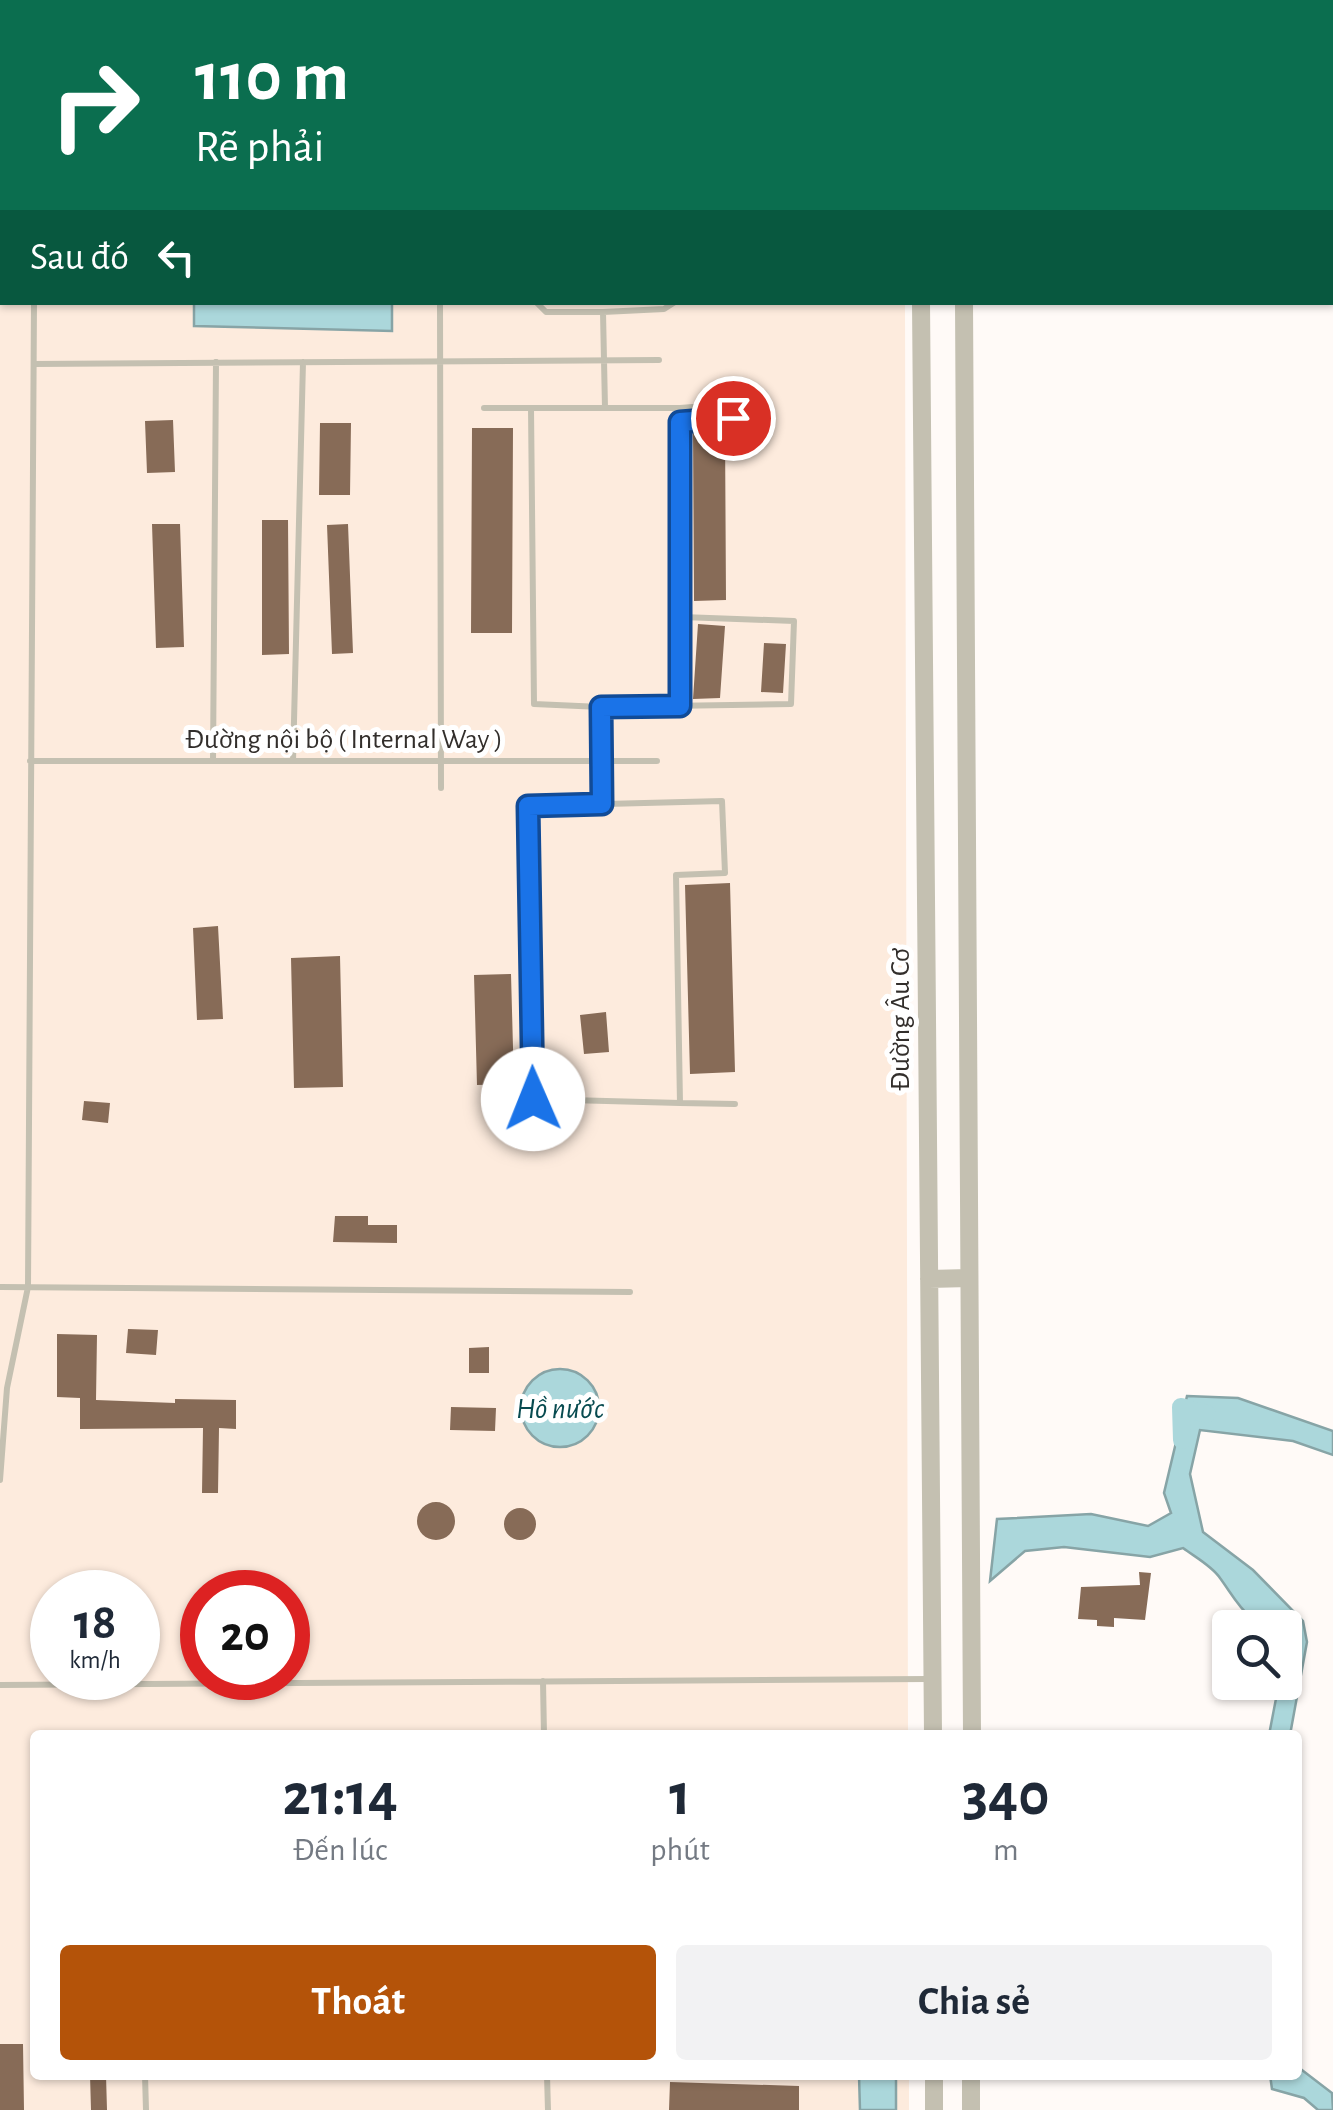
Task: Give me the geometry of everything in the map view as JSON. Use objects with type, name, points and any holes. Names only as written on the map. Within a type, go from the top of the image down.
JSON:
[{"type":"street","name":"Đường Âu Cơ","points":[[922,305],[932,1730]]},
{"type":"street","points":[[964,305],[972,1730]]},
{"type":"street","points":[[929,1279],[969,1278]]},
{"type":"street","points":[[934,2080],[934,2110]]},
{"type":"street","points":[[970,2110],[971,2080]]},
{"type":"lane","points":[[0,1480],[7,1388],[28,1287],[34,305]]},
{"type":"lane","points":[[440,305],[441,788]]},
{"type":"lane","points":[[539,305],[546,312],[664,309],[670,305]]},
{"type":"lane","points":[[603,312],[605,408]]},
{"type":"lane","points":[[34,364],[660,360]]},
{"type":"lane","points":[[213,761],[216,362]]},
{"type":"lane","points":[[293,761],[303,362]]},
{"type":"lane","points":[[484,408],[680,408],[731,404],[733,418],[680,422]]},
{"type":"lane","points":[[531,408],[534,704],[791,704],[794,621],[682,617]]},
{"type":"lane","points":[[680,408],[680,706]]},
{"type":"lane","points":[[601,707],[602,804]]},
{"type":"lane","name":"Đường nội bộ ( Internal Way )","points":[[30,761],[657,761]]},
{"type":"lane","points":[[680,1103],[676,875],[725,873],[722,801],[528,806],[533,1099],[680,1103],[735,1104]]},
{"type":"lane","points":[[0,1287],[630,1292]]},
{"type":"lane","points":[[0,1685],[932,1679]]},
{"type":"lane","points":[[543,1681],[544,1730]]},
{"type":"lane","points":[[145,2080],[146,2110]]},
{"type":"lane","points":[[548,2080],[548,2110]]},
{"type":"shaded area","points":[[0,305],[905,305],[908,1730],[30,1730],[30,2080],[909,2080],[909,2110],[0,2110]]},
{"type":"water","points":[[194,305],[392,305],[392,331],[194,326]]},
{"type":"water","name":"Hồ nước","points":[[560,1369],[588,1380],[599,1408],[588,1436],[560,1447],[532,1436],[521,1408],[532,1380]]},
{"type":"water","points":[[1187,1396],[1238,1398],[1333,1431],[1333,1455],[1293,1441],[1200,1430],[1190,1474],[1203,1532],[1253,1570],[1292,1610],[1244,1610],[1217,1574],[1183,1548],[1150,1557],[1064,1547],[1025,1551],[990,1581],[997,1519],[1091,1514],[1148,1526],[1171,1513],[1164,1493]]},
{"type":"water","points":[[1302,1620],[1307,1642],[1302,1669]]},
{"type":"water","points":[[1276,1700],[1296,1700],[1291,1730],[1270,1730]]},
{"type":"water","points":[[1302,2070],[1332,2093],[1333,2110],[1318,2110],[1304,2098],[1272,2089],[1271,2080],[1302,2080]]},
{"type":"water","points":[[859,2080],[896,2080],[896,2110],[860,2110]]},
{"type":"building","points":[[173,420],[175,472],[147,473],[145,421]]},
{"type":"building","points":[[320,423],[351,423],[350,495],[319,495]]},
{"type":"building","points":[[472,428],[513,428],[512,633],[471,633]]},
{"type":"building","points":[[725,429],[726,600],[694,601],[693,430]]},
{"type":"building","points":[[262,520],[288,520],[289,654],[262,655]]},
{"type":"building","points":[[152,524],[180,524],[184,647],[156,648]]},
{"type":"building","points":[[348,524],[353,653],[332,654],[327,525]]},
{"type":"building","points":[[698,624],[725,626],[720,698],[693,699]]},
{"type":"building","points":[[764,643],[786,644],[783,693],[761,692]]},
{"type":"building","points":[[730,883],[735,1072],[690,1074],[685,885]]},
{"type":"building","points":[[218,926],[223,1019],[197,1020],[193,928]]},
{"type":"building","points":[[340,956],[343,1087],[294,1088],[291,958]]},
{"type":"building","points":[[511,974],[514,1084],[477,1085],[474,975]]},
{"type":"building","points":[[606,1012],[609,1052],[584,1054],[580,1015]]},
{"type":"building","points":[[84,1101],[110,1103],[108,1123],[82,1120]]},
{"type":"building","points":[[335,1216],[368,1216],[368,1225],[397,1225],[397,1243],[333,1242]]},
{"type":"building","points":[[128,1329],[158,1330],[156,1355],[126,1353]]},
{"type":"building","points":[[57,1334],[97,1335],[96,1400],[236,1400],[236,1429],[219,1428],[218,1493],[202,1493],[203,1428],[80,1429],[80,1398],[57,1397]]},
{"type":"building","points":[[489,1347],[489,1373],[469,1373],[469,1348]]},
{"type":"building","points":[[451,1407],[496,1408],[495,1431],[450,1430]]},
{"type":"building","points":[[436,1502],[449,1508],[455,1521],[449,1534],[436,1540],[423,1534],[417,1521],[423,1508]]},
{"type":"building","points":[[520,1508],[531,1513],[536,1524],[531,1535],[520,1540],[509,1535],[504,1524],[509,1513]]},
{"type":"building","points":[[1139,1572],[1151,1573],[1145,1620],[1114,1618],[1114,1627],[1097,1626],[1097,1620],[1078,1619],[1081,1587],[1140,1585]]},
{"type":"building","points":[[0,2044],[23,2044],[24,2110],[0,2110]]},
{"type":"building","points":[[90,2080],[106,2080],[107,2110],[91,2110]]},
{"type":"building","points":[[670,2082],[799,2086],[799,2110],[669,2110]]},
{"type":"waterway","points":[[1182,1440],[1181,1407],[1207,1414]]},
{"type":"route","points":[[533,1099],[528,806],[602,804],[601,707],[680,706],[680,422],[733,418]]}]
